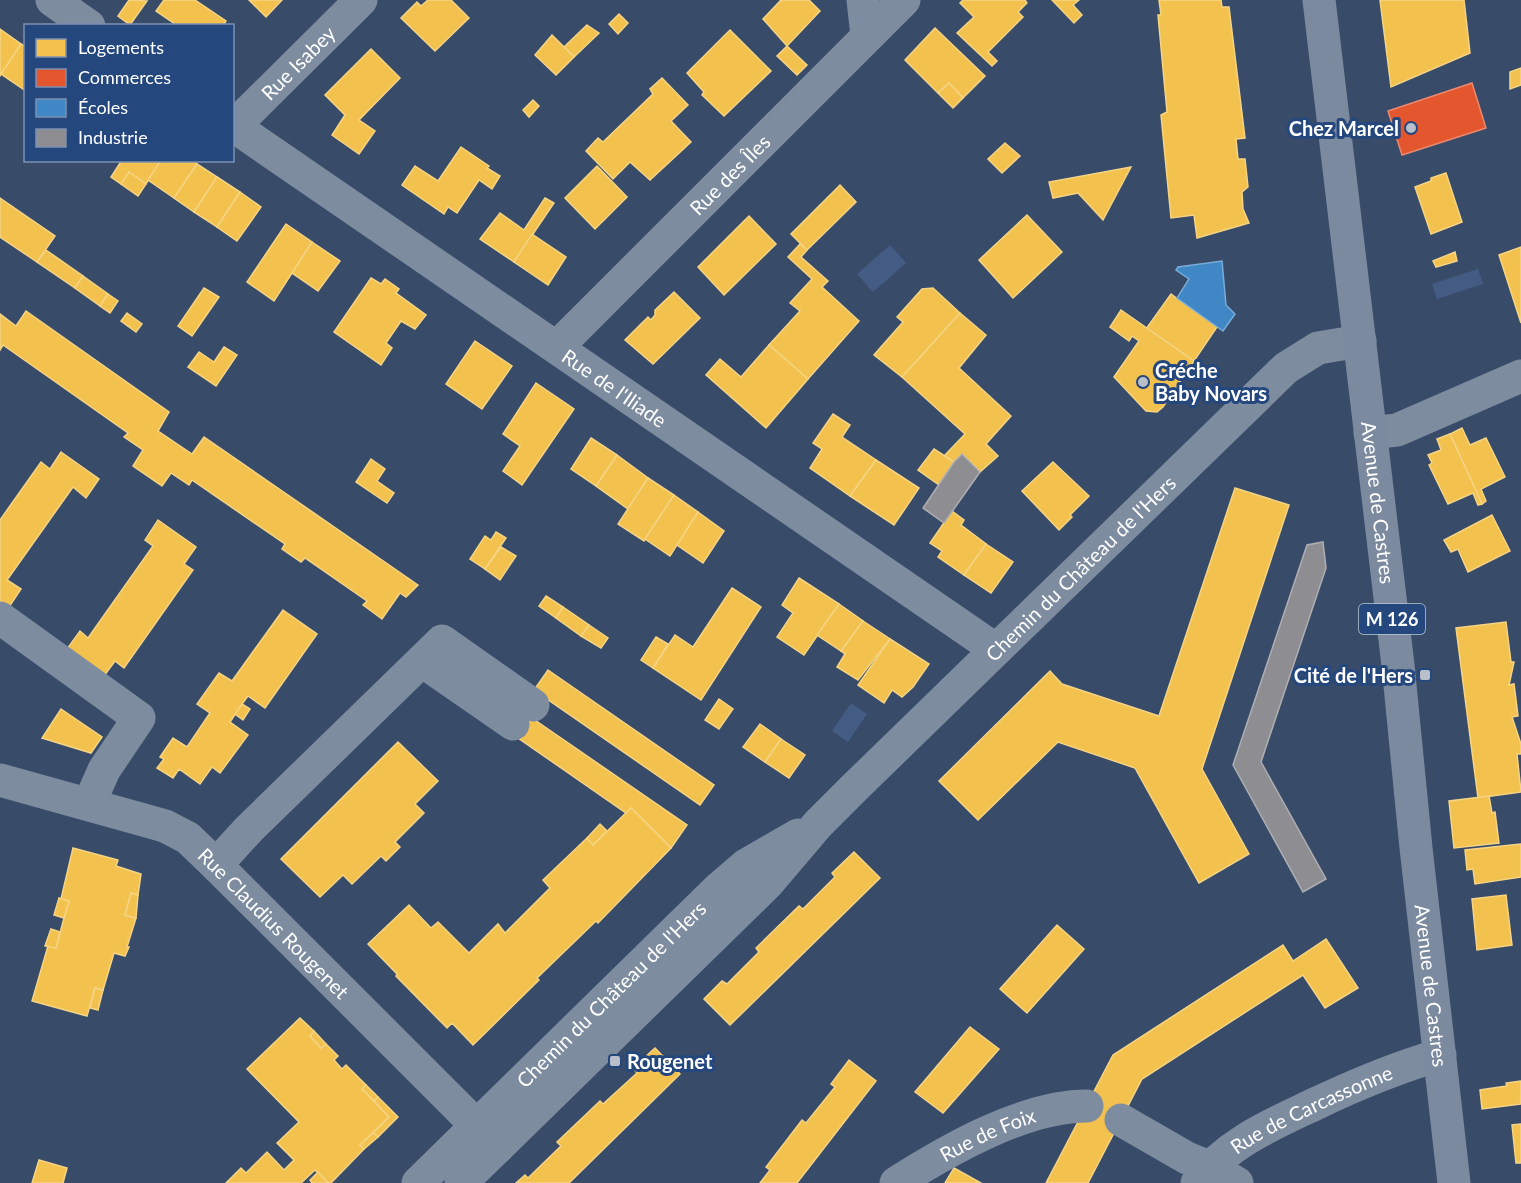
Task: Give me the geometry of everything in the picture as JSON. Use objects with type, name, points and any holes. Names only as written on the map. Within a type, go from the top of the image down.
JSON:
[{"type":"main road","name":"Avenue de Castres","points":[[1319,0],[1398,665],[1455,1183]]},
{"type":"street","points":[[52,0],[85,24]]},
{"type":"street","name":"Rue Isabey","points":[[234,125],[361,0]]},
{"type":"street","points":[[863,0],[867,36]]},
{"type":"street","name":"Rue des Îles","points":[[557,347],[904,0]]},
{"type":"street","name":"Rue de l'Iliade","points":[[234,127],[995,650]]},
{"type":"street","name":"Chemin du Château de l'Hers","points":[[418,1183],[487,1137],[767,884],[818,824],[1286,368],[1318,348],[1360,340]]},
{"type":"street","points":[[1370,433],[1397,430],[1521,376]]},
{"type":"street","points":[[0,618],[139,718],[104,770],[89,804]]},
{"type":"street","points":[[216,865],[249,829],[422,661],[523,715]]},
{"type":"street","name":"Rue Claudius Rougenet","points":[[0,780],[165,826],[188,838],[487,1137]]},
{"type":"street","name":"Rue de Carcassonne","points":[[1203,1175],[1242,1140],[1267,1127],[1376,1076],[1440,1055]]},
{"type":"street","name":"Rue de Foix","points":[[896,1183],[939,1156],[1002,1127],[1035,1114],[1070,1106],[1087,1106]]},
{"type":"street","points":[[1121,1120],[1187,1158],[1203,1175],[1237,1183]]},
{"type":"street","name":"Chemin du Château de l'Hers","points":[[461,1183],[487,1137]]},
{"type":"water","points":[[890,245],[906,263],[873,292],[857,274]]},
{"type":"water","points":[[1478,269],[1483,284],[1437,299],[1432,284]]},
{"type":"water","points":[[851,703],[867,714],[848,742],[832,731]]},
{"type":"building: Logements","points":[[129,0],[147,1],[131,24],[118,16]]},
{"type":"building: Logements","points":[[164,0],[195,0],[226,21],[224,24],[175,24],[156,11]]},
{"type":"building: Logements","points":[[249,0],[282,0],[266,17]]},
{"type":"building: Logements","points":[[428,0],[451,0],[469,18],[435,51],[401,18],[417,2],[421,6]]},
{"type":"building: Logements","points":[[781,0],[809,0],[820,11],[787,46],[763,19]]},
{"type":"building: Logements","points":[[963,0],[1025,0],[1027,3],[1018,12],[1023,17],[988,52],[997,61],[992,66],[957,33],[974,17],[960,3]]},
{"type":"building: Logements","points":[[1052,0],[1079,0],[1073,5],[1082,15],[1074,23]]},
{"type":"building: Logements","points":[[1159,0],[1221,0],[1222,7],[1229,7],[1245,138],[1236,139],[1238,159],[1245,159],[1248,187],[1242,192],[1243,209],[1249,223],[1197,238],[1194,215],[1171,218],[1161,115],[1167,112],[1158,15],[1161,15]]},
{"type":"building: Logements","points":[[1380,0],[1464,0],[1470,53],[1391,87]]},
{"type":"building: Logements","points":[[619,14],[628,23],[618,34],[609,24]]},
{"type":"building: Logements","points":[[587,25],[599,33],[574,57],[564,47]]},
{"type":"building: Logements","points":[[935,28],[985,76],[963,98],[949,83],[938,93],[905,60]]},
{"type":"building: Logements","points":[[0,29],[21,44],[0,76]]},
{"type":"building: Logements","points":[[730,30],[771,71],[724,116],[702,95],[704,92],[687,73]]},
{"type":"building: Logements","points":[[552,35],[574,57],[556,75],[535,55]]},
{"type":"building: Logements","points":[[21,44],[24,46],[24,90],[1,74]]},
{"type":"building: Logements","points":[[787,46],[807,65],[797,75],[777,56]]},
{"type":"building: Logements","points":[[371,49],[400,78],[359,120],[375,131],[359,154],[332,135],[345,115],[325,95]]},
{"type":"building: Logements","points":[[1521,68],[1521,85],[1510,89],[1510,72]]},
{"type":"building: Logements","points":[[662,78],[688,105],[671,121],[691,142],[650,180],[630,162],[613,179],[586,151],[598,138],[603,142],[653,94],[650,89]]},
{"type":"building: Logements","points":[[949,83],[963,98],[953,108],[938,93]]},
{"type":"building: Logements","points":[[533,100],[539,106],[529,117],[523,110]]},
{"type":"building: Logements","points":[[1005,143],[1020,156],[1002,173],[988,159]]},
{"type":"building: Logements","points":[[461,147],[500,176],[492,189],[479,180],[457,213],[448,207],[444,214],[402,185],[415,166],[438,181]]},
{"type":"building: Logements","points":[[121,162],[160,162],[146,184],[129,172],[121,184],[111,177]]},
{"type":"building: Logements","points":[[160,162],[194,162],[197,164],[174,198],[148,180]]},
{"type":"building: Logements","points":[[197,164],[217,177],[194,212],[174,198]]},
{"type":"building: Logements","points":[[597,166],[627,197],[595,229],[565,198]]},
{"type":"building: Logements","points":[[1131,167],[1103,220],[1078,193],[1053,198],[1049,182]]},
{"type":"building: Logements","points":[[129,172],[146,184],[138,196],[121,184]]},
{"type":"building: Logements","points":[[1446,173],[1462,222],[1431,234],[1415,187]]},
{"type":"building: Logements","points":[[217,177],[240,192],[217,227],[194,212]]},
{"type":"building: Logements","points":[[840,185],[856,202],[807,250],[791,234]]},
{"type":"building: Logements","points":[[240,192],[261,207],[237,241],[217,227]]},
{"type":"building: Logements","points":[[0,198],[55,236],[37,262],[0,237]]},
{"type":"building: Logements","points":[[545,198],[554,203],[514,262],[480,239],[500,213],[524,230]]},
{"type":"building: Logements","points":[[1027,215],[1062,252],[1013,298],[979,260]]},
{"type":"building: Logements","points":[[749,216],[776,244],[724,295],[698,267]]},
{"type":"building: Logements","points":[[286,224],[312,242],[274,301],[247,282]]},
{"type":"building: Logements","points":[[532,234],[566,257],[548,285],[514,262]]},
{"type":"building: Logements","points":[[312,242],[340,261],[318,291],[292,273]]},
{"type":"building: Logements","points":[[800,244],[807,250],[801,257],[828,281],[822,287],[859,321],[808,379],[769,345],[800,311],[790,303],[812,279],[788,257]]},
{"type":"building: Logements","points":[[1521,247],[1521,323],[1499,255]]},
{"type":"building: Logements","points":[[46,250],[83,276],[75,288],[37,262]]},
{"type":"building: Logements","points":[[1455,252],[1457,261],[1436,267],[1433,261]]},
{"type":"building: Logements","points":[[83,276],[108,294],[100,306],[75,288]]},
{"type":"building: Logements","points":[[371,278],[381,284],[385,279],[399,289],[396,293],[426,315],[415,329],[401,321],[386,343],[392,348],[381,365],[334,332]]},
{"type":"building: Logements","points":[[204,288],[219,297],[192,336],[178,326]]},
{"type":"building: Logements","points":[[933,288],[960,313],[902,377],[874,355],[903,322],[897,317],[922,289]]},
{"type":"building: Logements","points":[[674,292],[700,318],[653,364],[625,340],[648,317],[651,320],[655,315],[655,310]]},
{"type":"building: Logements","points":[[108,294],[118,301],[110,313],[100,306]]},
{"type":"building: Logements","points":[[1171,294],[1217,327],[1194,361],[1146,329]]},
{"type":"building: Logements","points":[[1121,310],[1194,361],[1163,407],[1157,412],[1146,411],[1114,377],[1139,341],[1132,336],[1129,341],[1110,327]]},
{"type":"building: Logements","points":[[26,311],[169,412],[158,431],[192,454],[204,437],[418,585],[406,597],[400,593],[382,619],[363,605],[367,601],[305,558],[301,562],[282,549],[285,544],[192,480],[189,485],[171,473],[162,486],[133,466],[143,450],[124,437],[128,433],[3,345],[0,350],[0,314],[16,326]]},
{"type":"building: Logements","points":[[127,313],[142,324],[136,332],[121,321]]},
{"type":"building: Logements","points":[[960,313],[986,335],[959,368],[1011,416],[986,444],[998,456],[980,472],[962,454],[954,462],[944,456],[965,434],[902,377]]},
{"type":"building: Logements","points":[[475,341],[512,366],[482,409],[446,384]]},
{"type":"building: Logements","points":[[769,345],[808,379],[766,428],[706,375],[720,359],[741,377]]},
{"type":"building: Logements","points":[[224,347],[237,355],[216,386],[188,367],[199,352],[214,362]]},
{"type":"building: Logements","points":[[536,383],[574,409],[522,485],[503,471],[520,446],[503,434]]},
{"type":"building: Logements","points":[[833,414],[850,425],[842,437],[876,460],[850,496],[810,468],[822,449],[813,443]]},
{"type":"building: Logements","points":[[1462,428],[1470,445],[1486,438],[1505,477],[1481,489],[1486,501],[1482,504],[1450,434]]},
{"type":"building: Logements","points":[[1450,434],[1482,504],[1478,505],[1473,493],[1448,504],[1429,465],[1432,463],[1428,455],[1441,450],[1437,439]]},
{"type":"building: Logements","points":[[591,438],[617,455],[596,486],[571,469]]},
{"type":"building: Logements","points":[[934,449],[954,462],[939,485],[918,470]]},
{"type":"building: Logements","points":[[61,452],[99,479],[86,498],[73,487],[7,580],[21,589],[9,607],[0,601],[0,520],[41,462],[50,469]]},
{"type":"building: Logements","points":[[617,455],[648,478],[628,509],[596,486]]},
{"type":"building: Logements","points":[[371,459],[385,469],[377,481],[394,493],[387,503],[356,482]]},
{"type":"building: Logements","points":[[876,460],[919,488],[894,525],[850,496]]},
{"type":"building: Logements","points":[[1053,462],[1089,496],[1059,530],[1022,491]]},
{"type":"building: Logements","points":[[648,478],[674,495],[644,541],[618,524]]},
{"type":"building: Logements","points":[[1235,488],[1289,505],[1202,769],[1249,854],[1199,883],[1135,768],[1058,742],[978,820],[939,781],[1050,671],[1062,684],[1159,716]]},
{"type":"building: Logements","points":[[674,495],[698,512],[670,556],[645,539]]},
{"type":"building: Logements","points":[[952,511],[964,520],[961,525],[986,544],[964,575],[938,557],[942,551],[930,543]]},
{"type":"building: Logements","points":[[698,512],[724,531],[703,563],[677,545]]},
{"type":"building: Logements","points":[[1492,515],[1510,551],[1468,572],[1458,549],[1451,552],[1444,540]]},
{"type":"building: Logements","points":[[158,520],[196,547],[184,564],[193,570],[124,668],[115,661],[104,676],[67,649],[80,631],[88,638],[153,546],[145,540]]},
{"type":"building: Logements","points":[[496,532],[506,538],[485,569],[470,559],[485,536],[491,540]]},
{"type":"building: Logements","points":[[986,544],[1013,562],[991,593],[964,575]]},
{"type":"building: Logements","points":[[501,547],[516,556],[500,580],[485,569]]},
{"type":"building: Logements","points":[[799,578],[839,604],[804,655],[777,637],[793,613],[782,605]]},
{"type":"building: Logements","points":[[732,588],[761,607],[701,700],[653,668],[675,635],[693,647]]},
{"type":"building: Logements","points":[[546,596],[563,607],[556,618],[539,606]]},
{"type":"building: Logements","points":[[839,604],[863,621],[841,651],[817,635]]},
{"type":"building: Logements","points":[[563,607],[589,625],[581,636],[556,618]]},
{"type":"building: Logements","points":[[283,610],[317,634],[265,708],[248,696],[242,704],[230,722],[248,735],[220,773],[212,767],[200,784],[179,769],[173,778],[157,768],[164,759],[160,757],[173,738],[187,747],[210,713],[197,704],[219,673],[232,681]]},
{"type":"building: Logements","points":[[863,621],[890,639],[858,680],[837,667],[845,654],[841,651]]},
{"type":"building: Logements","points":[[1506,622],[1511,662],[1514,662],[1509,685],[1514,684],[1518,716],[1512,717],[1521,744],[1521,754],[1517,754],[1521,792],[1478,798],[1456,628]]},
{"type":"building: Logements","points":[[589,625],[608,638],[601,648],[581,636]]},
{"type":"building: Logements","points":[[656,637],[668,644],[653,668],[641,660]]},
{"type":"building: Logements","points":[[890,639],[929,664],[913,687],[902,697],[892,690],[884,703],[858,685]]},
{"type":"building: Logements","points":[[548,670],[714,785],[700,805],[534,690]]},
{"type":"building: Logements","points":[[719,699],[733,709],[719,729],[705,720]]},
{"type":"building: Logements","points":[[242,704],[250,709],[243,720],[235,714]]},
{"type":"building: Logements","points":[[61,709],[102,737],[91,753],[42,738]]},
{"type":"building: Logements","points":[[532,718],[687,825],[671,848],[631,808],[626,813],[518,738]]},
{"type":"building: Logements","points":[[760,724],[781,739],[765,762],[743,747]]},
{"type":"building: Logements","points":[[781,739],[805,755],[789,778],[765,762]]},
{"type":"building: Logements","points":[[398,742],[438,781],[415,804],[424,813],[395,842],[400,847],[386,861],[381,856],[352,884],[343,875],[320,897],[281,859]]},
{"type":"building: Logements","points":[[1489,796],[1492,813],[1495,812],[1499,843],[1454,848],[1449,801]]},
{"type":"building: Logements","points":[[631,808],[671,848],[598,923],[596,921],[537,978],[539,980],[473,1045],[452,1023],[447,1028],[368,944],[409,905],[431,928],[438,922],[469,953],[498,924],[505,933],[550,888],[543,880],[587,838],[593,845]]},
{"type":"building: Logements","points":[[600,824],[607,831],[593,845],[587,838]]},
{"type":"building: Logements","points":[[1521,844],[1521,877],[1475,884],[1473,869],[1467,870],[1465,850]]},
{"type":"building: Logements","points":[[73,848],[118,860],[116,866],[141,874],[138,895],[131,893],[125,915],[136,918],[127,947],[129,947],[125,956],[114,953],[103,990],[95,988],[87,1016],[32,1001],[48,946],[56,948],[69,901],[61,899]]},
{"type":"building: Logements","points":[[854,852],[880,878],[730,1025],[704,999],[722,981],[727,984],[759,952],[756,948],[799,906],[803,909],[835,877],[832,873]]},
{"type":"building: Logements","points":[[131,893],[138,895],[136,918],[125,915]]},
{"type":"building: Logements","points":[[1506,895],[1512,945],[1477,950],[1472,899]]},
{"type":"building: Logements","points":[[59,898],[69,901],[64,918],[54,915]]},
{"type":"building: Logements","points":[[1057,925],[1084,949],[1027,1013],[1000,989]]},
{"type":"building: Logements","points":[[51,929],[60,932],[56,948],[45,946]]},
{"type":"building: Logements","points":[[1326,939],[1358,988],[1325,1008],[1303,975],[1142,1079],[1088,1183],[1046,1183],[1113,1055],[1283,945],[1293,961]]},
{"type":"building: Logements","points":[[95,988],[103,990],[98,1010],[90,1008]]},
{"type":"building: Logements","points":[[300,1018],[314,1031],[310,1036],[321,1048],[326,1044],[338,1056],[334,1060],[342,1069],[346,1065],[366,1085],[362,1089],[389,1117],[360,1145],[364,1149],[331,1183],[328,1183],[315,1170],[301,1183],[226,1183],[241,1168],[246,1173],[267,1152],[284,1170],[294,1160],[277,1143],[299,1122],[247,1069]]},
{"type":"building: Logements","points":[[970,1027],[999,1049],[943,1113],[915,1092]]},
{"type":"building: Logements","points":[[314,1031],[326,1044],[321,1048],[310,1036]]},
{"type":"building: Logements","points":[[655,1048],[680,1074],[569,1183],[516,1183],[525,1175],[528,1178],[561,1146],[557,1142],[600,1101],[603,1104],[637,1073],[633,1068]]},
{"type":"building: Logements","points":[[849,1060],[876,1081],[797,1183],[760,1183],[770,1170],[766,1167],[802,1120],[806,1123],[835,1087],[831,1084]]},
{"type":"building: Logements","points":[[1521,1081],[1521,1104],[1482,1109],[1480,1090],[1507,1086],[1506,1083]]},
{"type":"building: Logements","points":[[366,1085],[378,1097],[374,1101],[362,1089]]},
{"type":"building: Logements","points":[[378,1097],[398,1117],[378,1137],[373,1133],[389,1117],[374,1101]]},
{"type":"building: Logements","points":[[1521,1124],[1521,1163],[1516,1163],[1512,1125]]},
{"type":"building: Logements","points":[[373,1133],[378,1137],[364,1149],[360,1145]]},
{"type":"building: Logements","points":[[39,1160],[67,1168],[63,1183],[32,1183]]},
{"type":"building: Logements","points":[[954,1168],[981,1183],[945,1183]]},
{"type":"building: Logements","points":[[318,1172],[328,1183],[312,1183],[310,1180]]},
{"type":"building: Commerces","points":[[1472,83],[1486,128],[1402,155],[1388,111]]},
{"type":"building: Écoles","points":[[1222,261],[1226,305],[1235,314],[1223,331],[1177,298],[1189,279],[1176,270],[1178,267]]},
{"type":"building: Industrie","points":[[962,454],[980,472],[944,523],[923,508],[954,462]]},
{"type":"building: Industrie","points":[[1323,542],[1326,568],[1261,762],[1326,879],[1303,892],[1233,765],[1307,545]]},
{"type":"place","name":"Chez Marcel","points":[[1411,128]]},
{"type":"place","name":"Créche Baby Novars","points":[[1143,382]]},
{"type":"place","name":"Cité de l'Hers","points":[[1425,675]]},
{"type":"place","name":"Rougenet","points":[[615,1061]]}]
